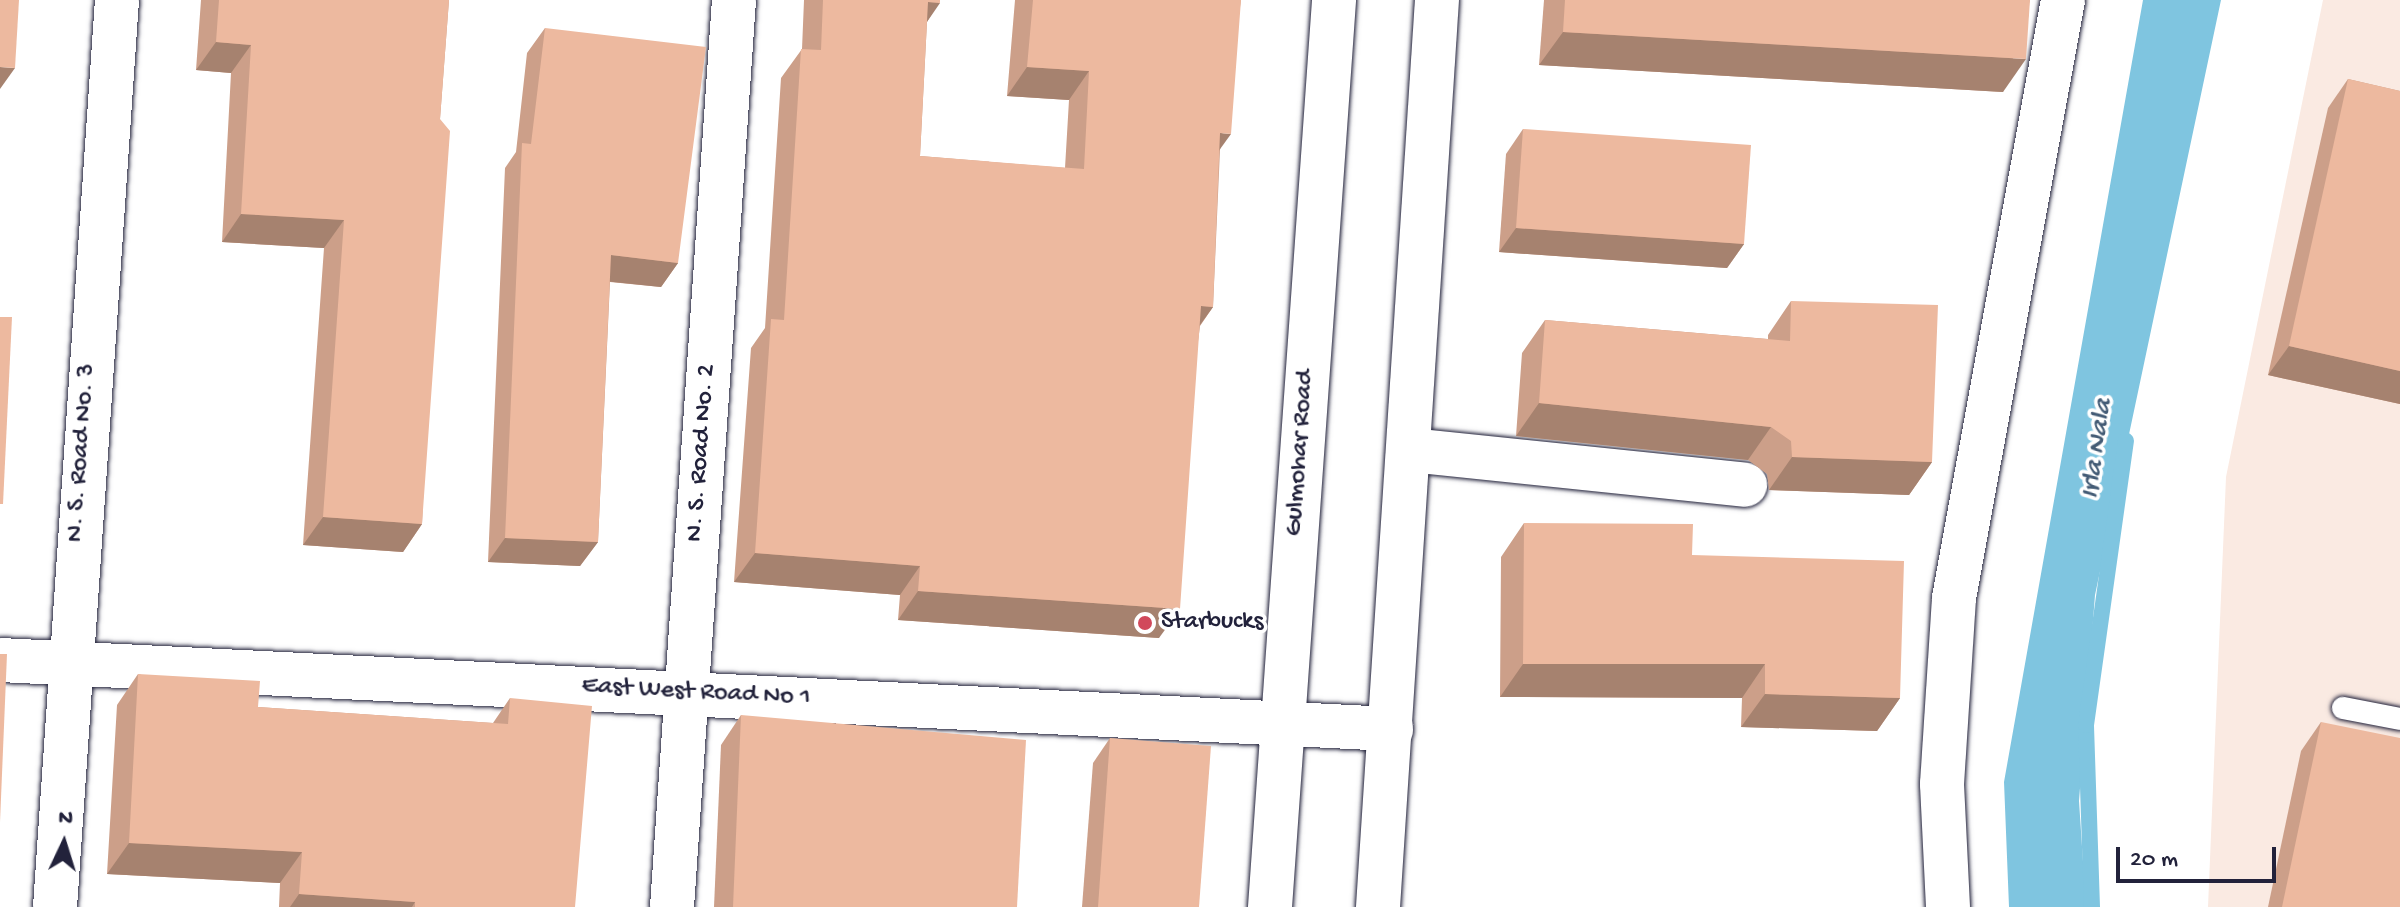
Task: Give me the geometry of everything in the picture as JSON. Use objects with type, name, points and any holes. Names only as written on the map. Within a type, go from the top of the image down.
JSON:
[{"type":"street","name":"N. S. Road No. 3","points":[[55,907],[66,665],[117,0]]},
{"type":"street","name":"N. S. Road No. 2","points":[[672,907],[684,692],[734,0]]},
{"type":"street","name":"Gulmohar Road","points":[[1270,907],[1334,0]]},
{"type":"street","points":[[1378,907],[1437,0]]},
{"type":"street","points":[[1948,907],[1942,784],[1954,598],[2063,0]]},
{"type":"street","points":[[1409,450],[1745,485]]},
{"type":"street","name":"East West Road No 1","points":[[0,660],[1391,729]]},
{"type":"lane","points":[[2343,708],[2400,719]]},
{"type":"shaded area","points":[[2323,0],[2400,0],[2400,907],[2208,907],[2226,477]]},
{"type":"water","points":[[2143,0],[2221,0],[2095,595],[2079,801],[2086,907],[2009,907],[2004,782]]},
{"type":"building","points":[[0,0],[19,0],[15,68],[0,67]]},
{"type":"building","points":[[219,0],[449,0],[440,119],[450,131],[422,524],[323,517],[344,220],[241,214],[251,45],[216,42]]},
{"type":"building","points":[[823,0],[940,0],[940,3],[928,2],[920,156],[1084,169],[1089,71],[1027,67],[1033,0],[1241,0],[1231,134],[1220,133],[1213,307],[1201,306],[1180,609],[918,591],[920,566],[755,553],[771,319],[784,320],[801,49],[821,50]]},
{"type":"building","points":[[1565,0],[2030,0],[2026,59],[1563,32]]},
{"type":"building","points":[[545,28],[706,47],[678,263],[611,255],[598,542],[505,538],[522,143],[531,144]]},
{"type":"building","points":[[2348,79],[2400,91],[2400,371],[2289,346]]},
{"type":"building","points":[[1523,129],[1751,145],[1744,244],[1516,228]]},
{"type":"building","points":[[1791,301],[1938,305],[1932,462],[1792,457],[1791,441],[1771,427],[1539,403],[1545,320],[1790,341]]},
{"type":"building","points":[[0,317],[12,317],[3,504],[0,504]]},
{"type":"building","points":[[1524,523],[1693,524],[1692,555],[1904,561],[1900,698],[1765,694],[1765,664],[1523,664]]},
{"type":"building","points":[[0,654],[7,654],[0,822]]},
{"type":"building","points":[[138,674],[260,681],[258,707],[508,724],[510,698],[592,706],[575,907],[415,907],[415,902],[299,894],[302,852],[129,843]]},
{"type":"building","points":[[741,715],[1026,740],[1017,907],[733,907]]},
{"type":"building","points":[[2321,722],[2400,738],[2400,907],[2282,907]]},
{"type":"building","points":[[1110,738],[1211,746],[1199,907],[1098,907]]},
{"type":"waterway","name":"Irla Nala","points":[[2092,907],[2086,725],[2126,441]]},
{"type":"place","name":"Starbucks","points":[[1145,623]]}]
